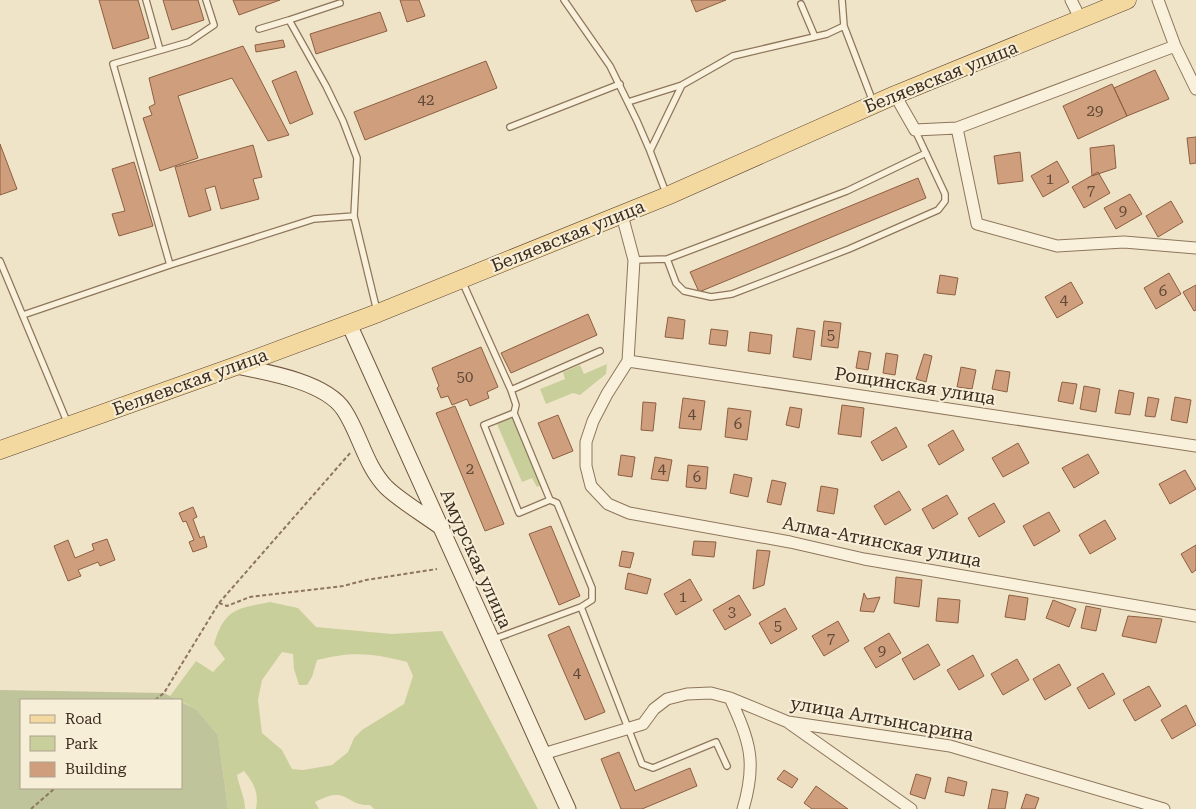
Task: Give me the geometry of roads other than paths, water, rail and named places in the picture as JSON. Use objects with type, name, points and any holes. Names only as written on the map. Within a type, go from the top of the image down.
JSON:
[{"type":"main road","name":"Беляевская улица","points":[[0,450],[378,313],[667,196],[895,94],[1127,0]]},
{"type":"street","points":[[1071,0],[1081,20]]},
{"type":"street","points":[[1158,0],[1175,46],[1196,89]]},
{"type":"street","points":[[895,94],[915,130],[957,128],[1175,46]]},
{"type":"street","points":[[957,128],[977,224],[1057,246],[1124,242],[1196,248]]},
{"type":"street","points":[[622,214],[634,260],[628,361]]},
{"type":"street","name":"Амурская улица","points":[[349,324],[568,809]]},
{"type":"street","name":"Рощинская улица","points":[[628,361],[1196,446]]},
{"type":"street","name":"Алма-Атинская улица","points":[[628,361],[607,394],[593,421],[586,442],[586,466],[591,486],[608,504],[629,513],[790,542],[864,559],[1196,616]]},
{"type":"street","points":[[236,366],[271,372],[324,392],[344,409],[359,443],[386,488],[443,529]]},
{"type":"street","name":"улица Алтынсарина","points":[[543,754],[643,724],[654,709],[667,699],[687,694],[711,693],[730,698],[788,722],[950,746],[1164,809]]},
{"type":"street","points":[[730,698],[751,751],[751,778],[744,809]]},
{"type":"street","points":[[788,722],[911,809]]},
{"type":"lane","points":[[146,0],[160,50]]},
{"type":"lane","points":[[170,265],[112,64],[189,42],[214,25],[206,0]]},
{"type":"lane","points":[[564,0],[610,66],[620,84],[650,151],[667,196]]},
{"type":"lane","points":[[842,0],[844,26],[874,104]]},
{"type":"lane","points":[[259,29],[340,3]]},
{"type":"lane","points":[[801,4],[815,37]]},
{"type":"lane","points":[[288,20],[326,86],[343,121],[357,158],[354,216],[378,313]]},
{"type":"lane","points":[[628,102],[682,85],[733,56],[827,34],[844,26]]},
{"type":"lane","points":[[510,127],[620,84]]},
{"type":"lane","points":[[650,151],[682,85]]},
{"type":"lane","points":[[668,259],[676,282],[684,291],[711,297],[732,294],[849,249],[938,210],[946,200],[945,194],[915,130]]},
{"type":"lane","points":[[634,260],[668,259],[847,191],[913,161],[926,153]]},
{"type":"lane","points":[[23,315],[314,219],[354,216]]},
{"type":"lane","points":[[0,261],[69,426]]},
{"type":"lane","points":[[462,279],[512,390],[516,404],[514,413],[550,500],[557,503],[592,588],[592,600],[581,607],[492,640]]},
{"type":"lane","points":[[512,390],[600,351]]},
{"type":"lane","points":[[514,413],[484,425],[519,513],[550,500]]},
{"type":"lane","points":[[581,607],[642,764],[653,768],[716,742],[728,766]]}]
